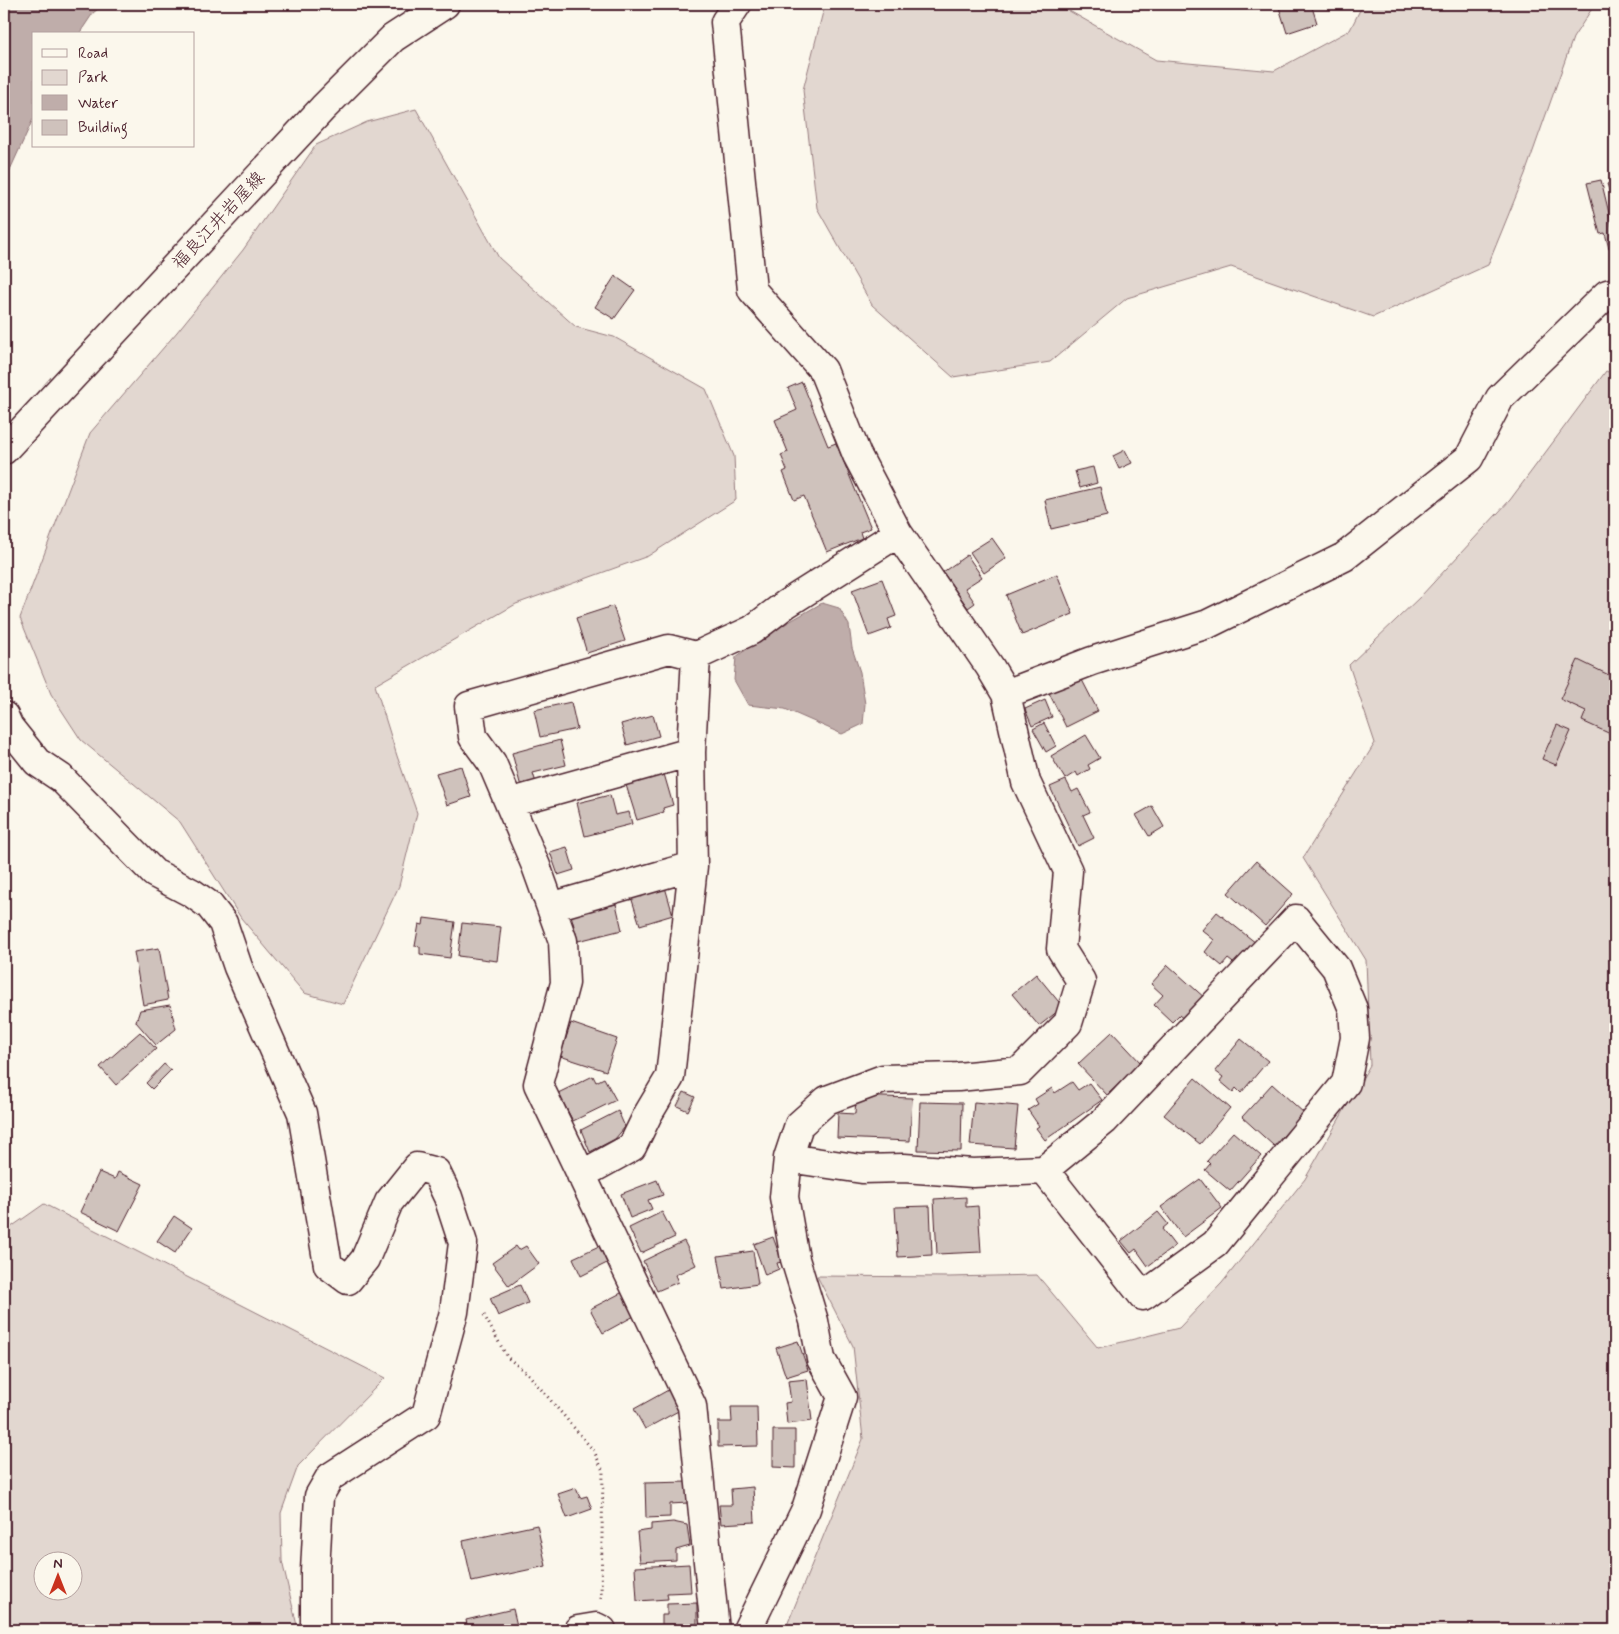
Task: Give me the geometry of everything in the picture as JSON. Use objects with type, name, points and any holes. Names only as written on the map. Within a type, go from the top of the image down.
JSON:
[{"type":"street","name":"福良江井岩屋線","points":[[4,450],[323,108],[393,38],[445,4]]},
{"type":"street","points":[[737,4],[724,22],[752,290],[823,370],[857,455],[898,533],[990,667],[1006,694],[1026,782],[1068,871],[1061,949],[1081,981],[1068,1023],[1020,1071],[958,1077],[883,1079],[827,1100],[799,1125],[788,1158],[784,1197],[795,1259],[814,1321],[821,1359],[842,1397],[806,1510],[747,1630]]},
{"type":"street","points":[[1006,694],[1092,661],[1208,624],[1344,557],[1469,458],[1500,398],[1608,294],[1615,292]]},
{"type":"street","points":[[715,1630],[692,1406],[538,1084],[565,983],[563,941],[536,866],[492,763],[473,737],[469,706],[669,649],[696,656],[752,630],[786,604],[898,533]]},
{"type":"street","points":[[581,1175],[632,1148],[648,1114],[670,1077],[693,866],[691,752],[696,656]]},
{"type":"street","points":[[4,716],[10,727],[37,762],[61,778],[154,873],[192,893],[209,905],[223,922],[238,967],[302,1113],[328,1265],[348,1280],[366,1259],[389,1202],[416,1167],[436,1172],[448,1197],[463,1243],[454,1312],[426,1415],[330,1476],[319,1496],[315,1571],[316,1630]]},
{"type":"street","points":[[509,803],[691,752]]},
{"type":"street","points":[[551,907],[693,866]]},
{"type":"street","points":[[788,1158],[862,1169],[904,1168],[973,1173],[1044,1170],[1104,1121],[1296,919],[1336,968],[1353,1009],[1355,1038],[1346,1083],[1215,1244],[1143,1296],[1044,1170]]},
{"type":"street","points":[[578,1630],[596,1627],[602,1617]]},
{"type":"path","points":[[483,1313],[507,1357],[530,1375],[594,1451],[602,1471],[600,1595],[602,1617]]},
{"type":"green space","points":[[825,4],[1057,4],[1156,60],[1274,71],[1350,30],[1363,4],[1595,4],[1573,38],[1525,174],[1488,265],[1373,317],[1231,267],[1127,298],[1050,362],[953,377],[872,305],[817,208],[803,90]]},
{"type":"green space","points":[[416,109],[499,258],[576,327],[614,337],[706,389],[734,456],[736,500],[648,556],[516,604],[375,685],[417,813],[399,886],[343,1004],[304,993],[241,918],[180,822],[81,740],[51,694],[20,618],[90,433],[177,332],[243,250],[316,145],[367,122]]},
{"type":"green space","points":[[1606,371],[1615,375],[1615,1630],[785,1630],[863,1439],[853,1346],[817,1276],[949,1277],[1037,1275],[1098,1348],[1179,1328],[1222,1283],[1305,1179],[1370,1065],[1366,960],[1303,858],[1375,743],[1349,665],[1421,596],[1510,500]]},
{"type":"green space","points":[[44,1204],[385,1378],[298,1466],[281,1513],[282,1561],[298,1630],[4,1630],[4,1232]]},
{"type":"water","points":[[4,4],[104,4],[93,13],[80,32],[32,32],[32,121],[4,183]]},
{"type":"water","points":[[822,603],[839,608],[849,625],[852,648],[860,672],[865,704],[863,724],[842,734],[785,709],[748,705],[734,680],[736,657],[766,635]]},
{"type":"building","points":[[1278,4],[1311,4],[1317,23],[1287,33]]},
{"type":"building","points":[[1601,180],[1615,238],[1615,247],[1609,249],[1605,233],[1600,234],[1587,183]]},
{"type":"building","points":[[1615,181],[1615,207],[1607,184]]},
{"type":"building","points":[[615,276],[635,290],[614,319],[595,307]]},
{"type":"building","points":[[802,382],[828,446],[836,443],[871,528],[860,532],[862,538],[827,552],[804,496],[794,500],[783,472],[787,470],[781,455],[788,452],[775,420],[797,410],[788,388]]},
{"type":"building","points":[[1125,450],[1132,463],[1119,469],[1113,456]]},
{"type":"building","points":[[1093,467],[1097,483],[1080,488],[1075,471]]},
{"type":"building","points":[[1100,487],[1107,516],[1051,529],[1045,500]]},
{"type":"building","points":[[992,538],[1006,558],[984,573],[970,552]]},
{"type":"building","points":[[967,555],[982,577],[965,588],[975,603],[968,608],[943,572]]},
{"type":"building","points":[[1057,574],[1073,614],[1022,635],[1006,595]]},
{"type":"building","points":[[882,579],[896,616],[888,619],[891,628],[869,636],[852,590]]},
{"type":"building","points":[[613,606],[625,641],[587,653],[576,618]]},
{"type":"building","points":[[1578,660],[1615,678],[1615,736],[1582,721],[1586,711],[1560,699]]},
{"type":"building","points":[[1081,678],[1098,711],[1066,727],[1049,693]]},
{"type":"building","points":[[1045,700],[1052,717],[1032,726],[1025,709]]},
{"type":"building","points":[[571,702],[577,729],[540,737],[534,710]]},
{"type":"building","points":[[653,715],[659,736],[627,745],[621,724]]},
{"type":"building","points":[[1044,723],[1056,746],[1046,752],[1033,729]]},
{"type":"building","points":[[1557,725],[1571,731],[1556,765],[1542,759]]},
{"type":"building","points":[[1086,735],[1100,758],[1088,765],[1090,769],[1078,776],[1076,772],[1065,779],[1051,756]]},
{"type":"building","points":[[560,740],[566,765],[533,773],[536,783],[521,787],[512,753]]},
{"type":"building","points":[[461,766],[471,797],[447,805],[436,773]]},
{"type":"building","points":[[664,774],[673,805],[663,808],[664,812],[637,820],[626,785]]},
{"type":"building","points":[[1066,780],[1072,792],[1078,789],[1090,812],[1083,815],[1094,838],[1078,846],[1050,787]]},
{"type":"building","points":[[610,795],[615,815],[629,812],[632,824],[585,836],[577,803]]},
{"type":"building","points":[[1152,806],[1164,827],[1149,836],[1136,815]]},
{"type":"building","points":[[567,847],[574,870],[558,875],[550,852]]},
{"type":"building","points":[[1256,861],[1293,894],[1265,926],[1228,893]]},
{"type":"building","points":[[665,887],[673,915],[640,925],[631,897]]},
{"type":"building","points":[[616,904],[622,930],[578,941],[571,915]]},
{"type":"building","points":[[1217,912],[1256,943],[1237,966],[1228,959],[1222,966],[1205,952],[1214,940],[1202,930]]},
{"type":"building","points":[[424,918],[455,922],[450,958],[420,954],[420,947],[415,946],[419,924],[423,925]]},
{"type":"building","points":[[462,923],[501,927],[497,961],[458,956]]},
{"type":"building","points":[[159,948],[168,1000],[143,1005],[134,952]]},
{"type":"building","points":[[1168,965],[1206,999],[1186,1021],[1179,1015],[1172,1022],[1154,1005],[1163,995],[1151,984]]},
{"type":"building","points":[[1036,974],[1063,1007],[1039,1026],[1012,994]]},
{"type":"building","points":[[170,1005],[176,1029],[156,1045],[136,1022],[140,1010]]},
{"type":"building","points":[[571,1023],[617,1039],[606,1071],[560,1056]]},
{"type":"building","points":[[140,1032],[156,1049],[116,1085],[100,1067]]},
{"type":"building","points":[[1112,1032],[1141,1063],[1107,1095],[1078,1064]]},
{"type":"building","points":[[1241,1039],[1268,1061],[1241,1093],[1236,1088],[1233,1092],[1220,1081],[1223,1077],[1215,1071]]},
{"type":"building","points":[[164,1064],[171,1070],[152,1089],[146,1083]]},
{"type":"building","points":[[593,1076],[596,1082],[604,1078],[616,1100],[573,1121],[558,1093]]},
{"type":"building","points":[[1195,1078],[1230,1108],[1200,1144],[1164,1115]]},
{"type":"building","points":[[1072,1082],[1078,1090],[1089,1083],[1102,1100],[1045,1140],[1036,1128],[1039,1126],[1028,1110],[1038,1104],[1035,1099],[1052,1088],[1055,1093]]},
{"type":"building","points":[[1272,1084],[1304,1113],[1274,1146],[1242,1117]]},
{"type":"building","points":[[684,1092],[695,1097],[688,1111],[677,1106]]},
{"type":"building","points":[[856,1096],[912,1098],[910,1141],[837,1138],[838,1113],[855,1114]]},
{"type":"building","points":[[920,1102],[962,1103],[961,1151],[918,1150]]},
{"type":"building","points":[[974,1102],[1018,1106],[1014,1148],[970,1145]]},
{"type":"building","points":[[618,1111],[625,1127],[615,1139],[590,1152],[581,1130]]},
{"type":"building","points":[[1233,1132],[1261,1156],[1230,1191],[1205,1170],[1210,1164],[1207,1161]]},
{"type":"building","points":[[99,1172],[115,1179],[118,1172],[143,1184],[119,1231],[80,1212]]},
{"type":"building","points":[[1200,1179],[1222,1208],[1183,1237],[1161,1207]]},
{"type":"building","points":[[657,1180],[663,1195],[648,1200],[652,1209],[630,1218],[621,1194]]},
{"type":"building","points":[[966,1197],[966,1207],[978,1206],[981,1252],[937,1254],[934,1199]]},
{"type":"building","points":[[930,1206],[932,1255],[898,1257],[895,1207]]},
{"type":"building","points":[[662,1212],[675,1237],[641,1253],[629,1228]]},
{"type":"building","points":[[1158,1212],[1168,1224],[1162,1229],[1175,1246],[1148,1266],[1136,1249],[1131,1253],[1121,1241]]},
{"type":"building","points":[[174,1216],[192,1228],[175,1253],[157,1241]]},
{"type":"building","points":[[773,1237],[782,1262],[777,1263],[779,1269],[765,1275],[754,1244]]},
{"type":"building","points":[[684,1241],[696,1265],[675,1275],[678,1282],[657,1291],[643,1261]]},
{"type":"building","points":[[516,1246],[519,1250],[526,1246],[539,1264],[509,1286],[492,1263]]},
{"type":"building","points":[[599,1246],[607,1263],[581,1276],[573,1258]]},
{"type":"building","points":[[753,1251],[758,1284],[724,1289],[718,1256]]},
{"type":"building","points":[[520,1285],[528,1303],[498,1316],[490,1298]]},
{"type":"building","points":[[623,1292],[636,1315],[603,1333],[590,1309]]},
{"type":"building","points":[[798,1341],[808,1370],[786,1377],[776,1348]]},
{"type":"building","points":[[807,1379],[812,1421],[787,1424],[785,1403],[791,1402],[788,1381]]},
{"type":"building","points":[[670,1389],[682,1409],[645,1429],[634,1409]]},
{"type":"building","points":[[731,1407],[757,1407],[758,1446],[718,1447],[718,1422],[732,1422]]},
{"type":"building","points":[[773,1430],[795,1430],[795,1468],[773,1467]]},
{"type":"building","points":[[688,1482],[688,1503],[670,1504],[670,1517],[646,1518],[645,1483]]},
{"type":"building","points":[[753,1487],[755,1522],[721,1524],[719,1505],[732,1505],[731,1489]]},
{"type":"building","points":[[576,1488],[580,1498],[587,1496],[592,1509],[567,1518],[558,1494]]},
{"type":"building","points":[[673,1522],[687,1525],[690,1546],[676,1550],[676,1560],[640,1562],[637,1532],[651,1530],[651,1524]]},
{"type":"building","points":[[537,1525],[546,1566],[472,1582],[463,1541]]},
{"type":"building","points":[[689,1564],[691,1592],[667,1593],[668,1599],[637,1601],[635,1567]]},
{"type":"building","points":[[697,1603],[697,1624],[662,1625],[662,1615],[667,1615],[667,1604]]},
{"type":"building","points":[[513,1609],[518,1630],[468,1630],[466,1620]]}]
